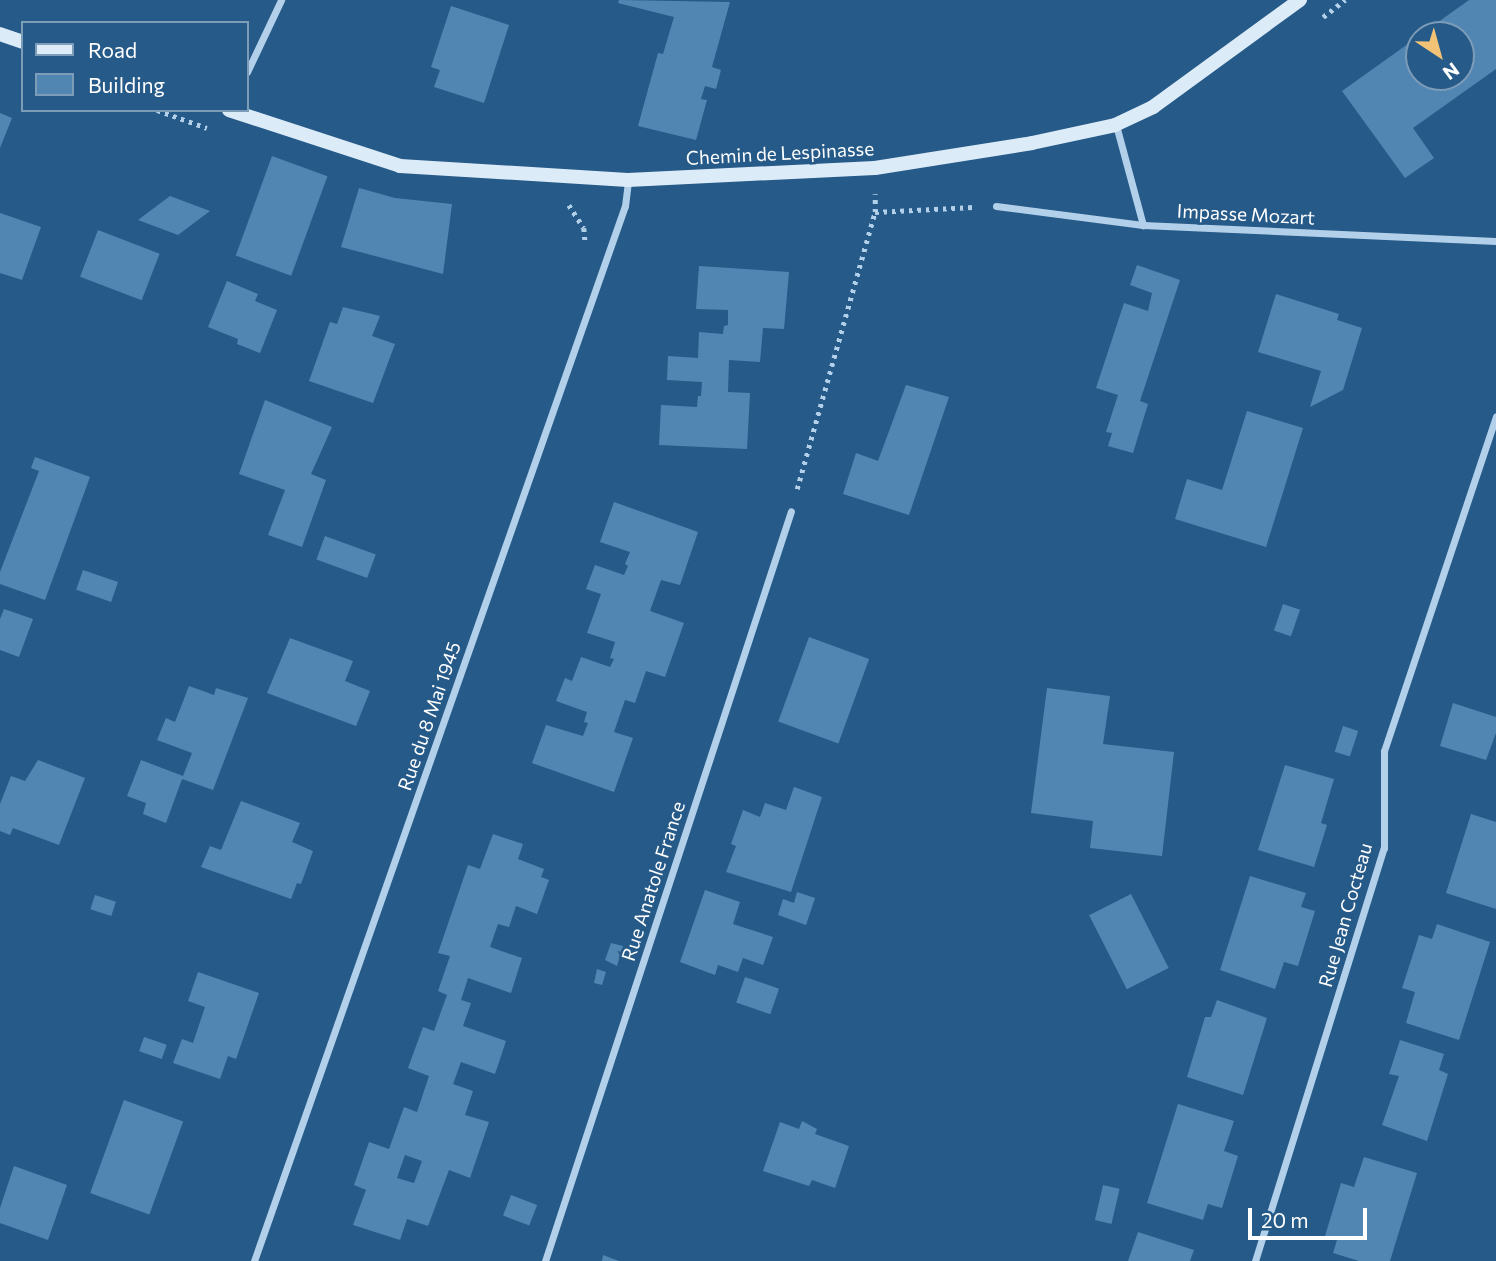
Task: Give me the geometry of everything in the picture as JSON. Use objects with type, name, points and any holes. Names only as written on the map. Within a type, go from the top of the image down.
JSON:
[{"type":"street","points":[[248,70],[281,0]]},
{"type":"street","name":"Chemin de Lespinasse","points":[[235,112],[400,166],[628,180],[875,168],[1032,143],[1115,125],[1153,107],[1300,0]]},
{"type":"street","points":[[0,34],[21,41]]},
{"type":"street","points":[[1115,125],[1143,225]]},
{"type":"street","name":"Rue du 8 Mai 1945","points":[[254,1261],[625,206],[628,180]]},
{"type":"street","name":"Impasse Mozart","points":[[996,206],[1143,225],[1496,241]]},
{"type":"street","name":"Rue Jean Cocteau","points":[[1255,1261],[1384,848],[1384,751],[1496,416]]},
{"type":"street","name":"Rue Anatole France","points":[[545,1261],[791,511]]},
{"type":"path","points":[[791,511],[875,212],[875,168]]},
{"type":"path","points":[[569,205],[584,228],[585,248]]},
{"type":"path","points":[[875,212],[996,206]]},
{"type":"building","points":[[619,0],[730,2],[712,67],[721,70],[716,89],[705,86],[701,99],[707,100],[696,140],[638,126],[658,53],[663,54],[674,17],[618,3]]},
{"type":"building","points":[[1469,0],[1496,0],[1496,69],[1475,84],[1475,21],[1440,21]]},
{"type":"building","points":[[451,6],[509,25],[484,103],[434,87],[440,70],[431,67]]},
{"type":"building","points":[[1405,46],[1405,91],[1465,91],[1413,128],[1434,158],[1405,178],[1342,91]]},
{"type":"building","points":[[0,113],[12,118],[0,148]]},
{"type":"building","points":[[272,156],[327,176],[291,276],[236,256]]},
{"type":"building","points":[[359,188],[395,198],[452,204],[443,274],[341,247]]},
{"type":"building","points":[[170,196],[210,211],[178,235],[138,220]]},
{"type":"building","points":[[0,213],[41,227],[22,280],[0,273]]},
{"type":"building","points":[[98,230],[160,254],[142,300],[80,277]]},
{"type":"building","points":[[1137,265],[1180,280],[1140,401],[1148,404],[1133,453],[1108,446],[1112,433],[1106,432],[1118,395],[1096,388],[1124,303],[1148,311],[1152,293],[1130,285]]},
{"type":"building","points":[[699,266],[789,272],[784,329],[763,328],[760,362],[729,360],[728,392],[750,393],[747,449],[659,445],[661,405],[697,407],[698,396],[701,396],[702,382],[667,380],[668,356],[698,358],[699,332],[723,334],[724,326],[728,325],[728,310],[696,309]]},
{"type":"building","points":[[227,281],[258,294],[255,301],[277,310],[260,353],[237,344],[238,339],[208,327]]},
{"type":"building","points":[[1276,294],[1339,314],[1337,320],[1362,328],[1343,390],[1310,407],[1321,371],[1258,352]]},
{"type":"building","points":[[343,307],[380,316],[372,336],[395,344],[373,403],[309,381],[330,322],[337,324]]},
{"type":"building","points":[[906,385],[949,397],[909,515],[843,494],[856,453],[878,461]]},
{"type":"building","points":[[265,400],[332,427],[311,474],[326,480],[302,547],[268,535],[285,490],[239,474]]},
{"type":"building","points":[[1247,411],[1303,428],[1266,547],[1175,519],[1187,479],[1222,490]]},
{"type":"building","points":[[35,457],[90,477],[45,600],[0,584],[0,572],[39,471],[31,468]]},
{"type":"building","points":[[614,502],[698,532],[680,585],[661,580],[650,611],[684,623],[665,677],[646,671],[635,703],[625,700],[614,732],[633,738],[614,792],[532,763],[546,725],[583,736],[588,723],[584,722],[587,712],[556,701],[565,678],[572,681],[581,657],[610,667],[614,659],[610,658],[615,642],[587,633],[601,594],[586,589],[595,565],[624,575],[628,566],[625,564],[630,552],[600,542]]},
{"type":"building","points":[[325,536],[376,554],[367,578],[316,559]]},
{"type":"building","points":[[83,570],[118,582],[111,602],[76,590]]},
{"type":"building","points":[[1283,604],[1300,610],[1291,636],[1274,630]]},
{"type":"building","points":[[4,609],[33,619],[19,657],[0,650],[0,619]]},
{"type":"building","points":[[809,637],[869,659],[838,743],[778,722]]},
{"type":"building","points":[[290,638],[353,661],[345,681],[370,691],[356,726],[267,693]]},
{"type":"building","points":[[189,686],[214,695],[216,688],[248,698],[213,790],[182,779],[166,823],[143,814],[146,803],[127,796],[141,760],[183,776],[192,753],[157,740],[166,718],[175,722]]},
{"type":"building","points":[[1047,688],[1110,696],[1103,744],[1174,752],[1162,856],[1090,848],[1093,821],[1031,813]]},
{"type":"building","points":[[1453,703],[1496,717],[1496,733],[1486,760],[1440,746]]},
{"type":"building","points":[[1343,726],[1358,731],[1350,757],[1335,752]]},
{"type":"building","points":[[38,760],[85,778],[59,845],[13,828],[10,835],[0,831],[0,804],[11,776],[25,781]]},
{"type":"building","points":[[1285,765],[1334,779],[1321,823],[1327,825],[1314,867],[1258,850]]},
{"type":"building","points":[[794,787],[822,797],[791,892],[726,872],[736,846],[731,844],[743,810],[760,817],[765,803],[786,810]]},
{"type":"building","points":[[241,801],[300,823],[292,842],[313,851],[301,884],[297,883],[291,899],[201,867],[210,846],[221,850]]},
{"type":"building","points":[[1471,814],[1496,822],[1496,909],[1446,893]]},
{"type":"building","points":[[493,834],[523,844],[518,859],[544,869],[541,877],[549,880],[537,914],[516,906],[509,927],[498,924],[490,947],[522,958],[511,993],[468,978],[461,1000],[471,1003],[463,1026],[506,1041],[495,1074],[461,1062],[453,1084],[473,1091],[465,1115],[489,1122],[470,1178],[449,1170],[428,1226],[407,1219],[400,1240],[353,1225],[366,1190],[354,1185],[369,1142],[389,1149],[404,1107],[417,1112],[429,1076],[408,1068],[423,1027],[434,1031],[447,995],[438,991],[450,956],[438,953],[468,865],[480,869]],"holes":[[[405,1155],[422,1161],[414,1183],[397,1178]]]},
{"type":"building","points":[[1250,876],[1306,893],[1301,907],[1315,911],[1298,966],[1284,962],[1275,989],[1220,970]]},
{"type":"building","points":[[705,890],[740,902],[733,924],[773,937],[763,965],[743,958],[738,972],[718,965],[715,975],[680,962]]},
{"type":"building","points":[[797,892],[815,898],[806,925],[778,915],[783,899],[794,903]]},
{"type":"building","points":[[1131,894],[1169,968],[1127,989],[1089,915]]},
{"type":"building","points":[[95,895],[116,902],[111,916],[90,909]]},
{"type":"building","points":[[1437,924],[1490,942],[1459,1040],[1406,1023],[1415,992],[1402,988],[1419,935],[1432,939]]},
{"type":"building","points":[[611,943],[623,946],[617,966],[605,960]]},
{"type":"building","points":[[597,969],[606,972],[602,985],[594,983]]},
{"type":"building","points":[[198,972],[259,993],[236,1059],[228,1056],[220,1079],[173,1063],[182,1039],[193,1043],[205,1007],[188,1001]]},
{"type":"building","points":[[745,977],[779,989],[770,1014],[736,1003]]},
{"type":"building","points":[[1217,1000],[1267,1018],[1243,1095],[1187,1077],[1205,1017],[1211,1017]]},
{"type":"building","points":[[144,1037],[167,1045],[162,1059],[139,1051]]},
{"type":"building","points":[[1400,1040],[1444,1054],[1439,1070],[1448,1074],[1427,1141],[1382,1125],[1399,1076],[1389,1074]]},
{"type":"building","points":[[124,1100],[183,1122],[149,1215],[90,1193]]},
{"type":"building","points":[[1178,1104],[1234,1121],[1224,1151],[1238,1156],[1222,1208],[1208,1204],[1203,1220],[1147,1203]]},
{"type":"building","points":[[802,1121],[817,1129],[815,1134],[849,1146],[835,1188],[812,1180],[809,1186],[763,1171],[780,1122],[799,1129]]},
{"type":"building","points":[[1364,1157],[1417,1173],[1390,1261],[1359,1261],[1333,1253],[1337,1240],[1325,1236],[1341,1183],[1354,1187]]},
{"type":"building","points":[[14,1166],[67,1185],[48,1240],[0,1223],[0,1208]]},
{"type":"building","points":[[1103,1185],[1120,1189],[1111,1224],[1095,1220]]},
{"type":"building","points":[[511,1195],[537,1205],[529,1226],[503,1216]]},
{"type":"building","points":[[1138,1232],[1194,1250],[1190,1261],[1128,1261]]},
{"type":"building","points":[[603,1255],[619,1261],[602,1261]]}]
